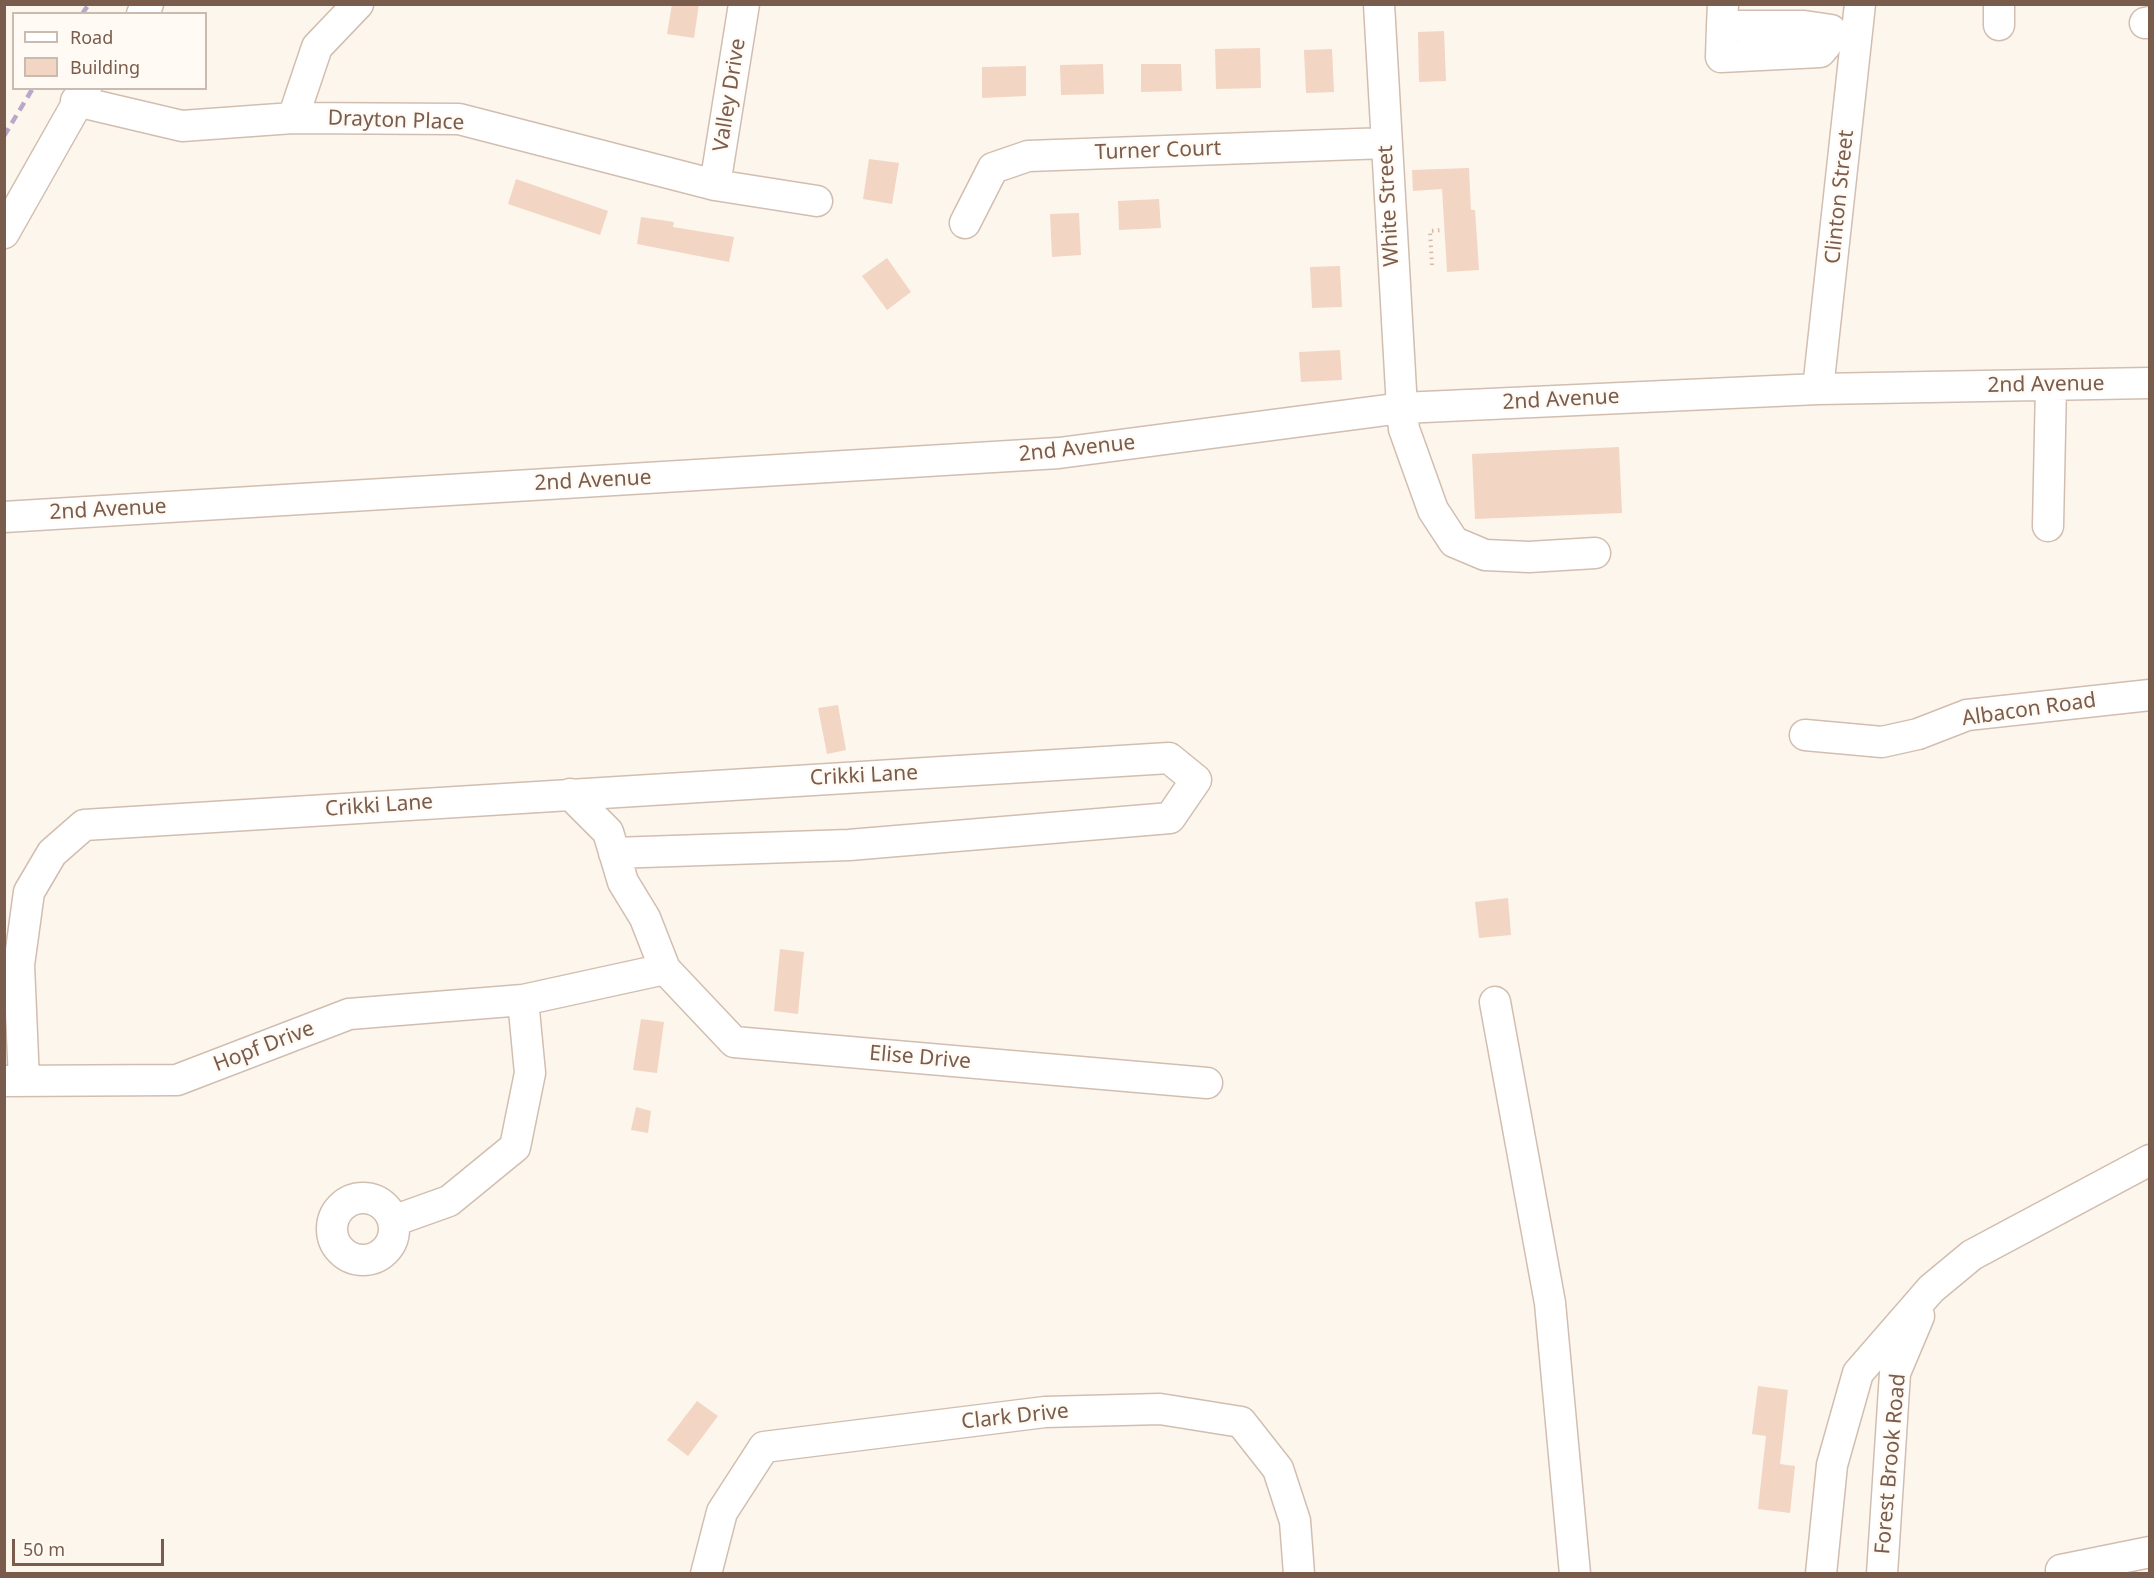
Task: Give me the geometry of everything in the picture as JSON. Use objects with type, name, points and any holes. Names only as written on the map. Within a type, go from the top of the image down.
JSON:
[{"type":"street","points":[[293,118],[317,47],[358,4]]},
{"type":"street","name":"Valley Drive","points":[[715,185],[744,4]]},
{"type":"street","name":"White Street","points":[[1379,4],[1404,429],[1433,510],[1454,542],[1485,555],[1529,557],[1595,553]]},
{"type":"street","name":"Clinton Street","points":[[1818,389],[1860,4]]},
{"type":"street","points":[[4,233],[81,95]]},
{"type":"street","name":"Drayton Place","points":[[81,95],[182,126],[293,118],[459,119],[715,185],[817,201]]},
{"type":"street","name":"Turner Court","points":[[965,222],[993,168],[1028,156],[1386,143]]},
{"type":"street","name":"2nd Avenue","points":[[4,517],[1059,453],[1402,408],[1818,389],[2150,383]]},
{"type":"street","points":[[2048,526],[2051,385]]},
{"type":"street","name":"Albacon Road","points":[[1805,735],[1882,742],[1918,734],[1967,715],[2150,695]]},
{"type":"street","name":"Crikki Lane","points":[[14,1081],[12,965],[29,892],[52,853],[84,825],[1169,758],[1196,780],[1170,818],[849,845],[614,853]]},
{"type":"street","name":"Elise Drive","points":[[570,794],[608,831],[622,882],[645,918],[665,969],[734,1042],[1207,1083]]},
{"type":"street","points":[[393,1221],[449,1201],[515,1147],[530,1073],[523,1000],[665,969]]},
{"type":"street","name":"Hopf Drive","points":[[14,1081],[177,1080],[349,1014],[523,1000]]},
{"type":"street","points":[[1496,1002],[1550,1303],[1575,1574]]},
{"type":"street","name":"Forest Brook Road","points":[[1821,1574],[1832,1465],[1858,1373],[1931,1289],[1972,1254],[2150,1160]]},
{"type":"street","name":"Forest Brook Road","points":[[1882,1574],[1894,1373],[1931,1289]]},
{"type":"street","name":"Clark Drive","points":[[706,1574],[722,1512],[764,1447],[1046,1412],[1160,1409],[1241,1422],[1278,1469],[1295,1521],[1299,1574]]},
{"type":"street","points":[[2061,1570],[2150,1552]]},
{"type":"path","points":[[1432,265],[1430,231],[1441,230]]},
{"type":"building","points":[[672,4],[699,4],[694,38],[667,34]]},
{"type":"building","points":[[1444,31],[1446,81],[1419,82],[1418,32]]},
{"type":"building","points":[[1260,48],[1261,88],[1216,89],[1215,49]]},
{"type":"building","points":[[1332,49],[1334,92],[1306,93],[1304,50]]},
{"type":"building","points":[[1103,64],[1104,94],[1061,95],[1060,65]]},
{"type":"building","points":[[1141,64],[1181,64],[1182,91],[1141,92]]},
{"type":"building","points":[[1026,66],[1026,96],[982,98],[982,67]]},
{"type":"building","points":[[869,159],[899,163],[892,204],[863,199]]},
{"type":"building","points":[[1469,168],[1471,210],[1475,210],[1479,270],[1447,272],[1442,189],[1413,191],[1412,170]]},
{"type":"building","points":[[516,179],[608,211],[600,235],[508,204]]},
{"type":"building","points":[[1159,199],[1161,228],[1119,230],[1118,201]]},
{"type":"building","points":[[1079,213],[1081,255],[1052,257],[1050,214]]},
{"type":"building","points":[[641,217],[674,222],[673,227],[734,237],[729,262],[637,244]]},
{"type":"building","points":[[887,258],[911,292],[887,310],[862,276]]},
{"type":"building","points":[[1340,266],[1342,307],[1312,308],[1310,267]]},
{"type":"building","points":[[1340,350],[1342,380],[1301,382],[1299,352]]},
{"type":"building","points":[[1619,447],[1622,513],[1475,519],[1472,454]]},
{"type":"building","points":[[838,705],[846,750],[827,754],[818,708]]},
{"type":"building","points":[[1508,898],[1511,935],[1479,938],[1475,902]]},
{"type":"building","points":[[780,949],[804,952],[798,1014],[774,1011]]},
{"type":"building","points":[[641,1019],[664,1022],[657,1073],[633,1070]]},
{"type":"building","points":[[636,1107],[651,1111],[648,1133],[631,1130]]},
{"type":"building","points":[[1758,1386],[1788,1390],[1780,1464],[1795,1466],[1790,1513],[1758,1509],[1766,1436],[1752,1434]]},
{"type":"building","points":[[697,1401],[718,1416],[688,1456],[667,1440]]},
{"type":"railway","points":[[83,12],[89,4]]},
{"type":"railway","points":[[4,136],[32,90]]}]
